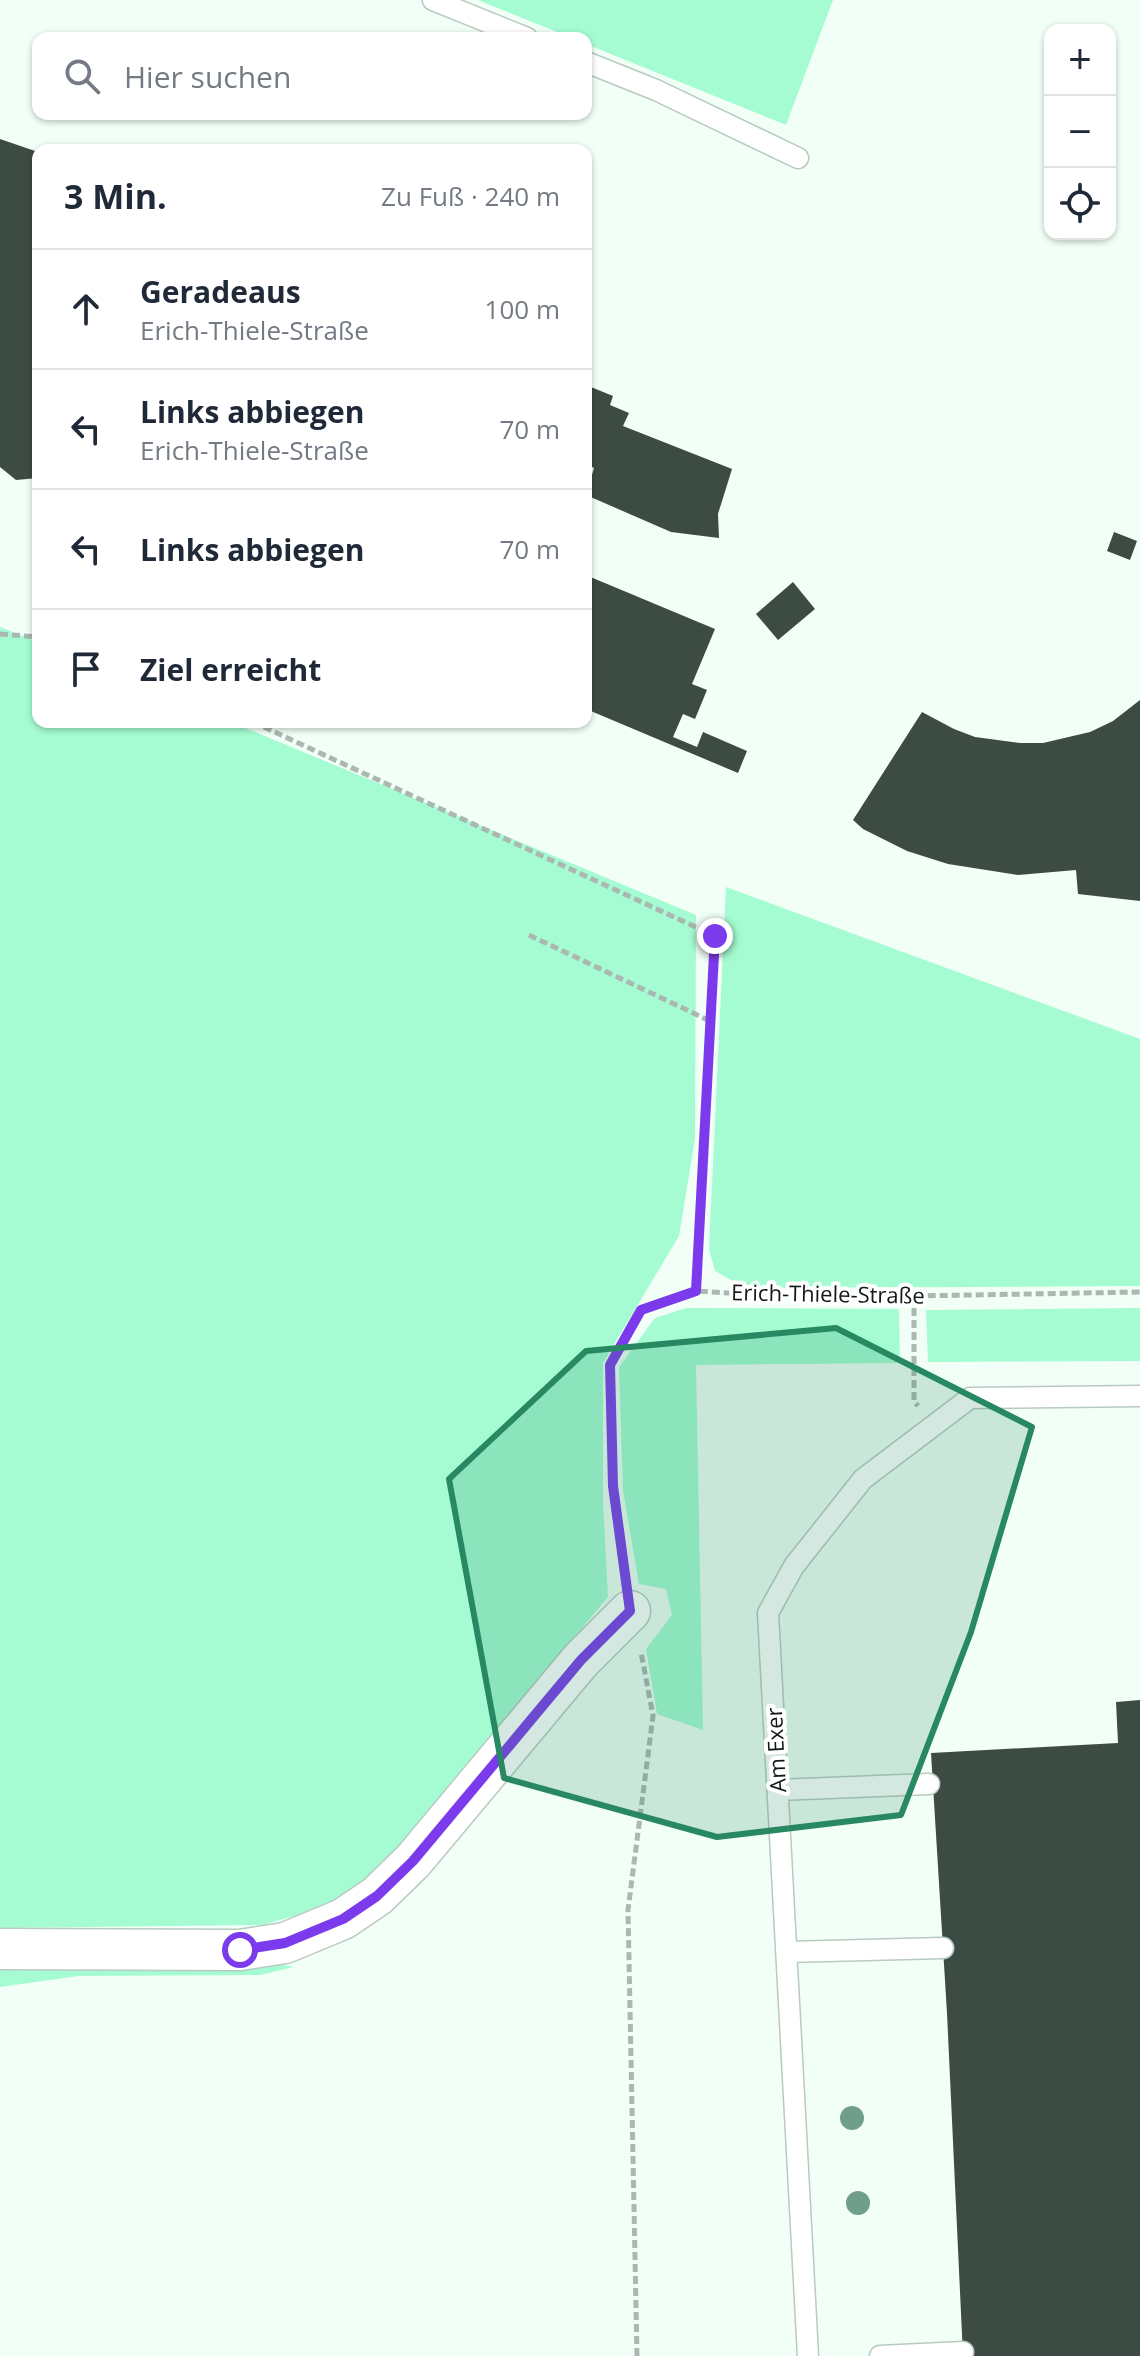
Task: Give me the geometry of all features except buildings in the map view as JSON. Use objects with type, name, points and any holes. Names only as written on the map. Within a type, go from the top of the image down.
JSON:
[{"type":"street","points":[[0,1949],[240,1950],[285,1943],[343,1919],[377,1896],[413,1861],[581,1660],[630,1611]]},
{"type":"lane","points":[[433,0],[512,32]]},
{"type":"lane","points":[[592,64],[656,90],[798,158]]},
{"type":"lane","name":"Am Exer","points":[[808,2356],[768,1613],[794,1566],[863,1479],[970,1398],[1140,1396]]},
{"type":"lane","points":[[778,1790],[929,1784]]},
{"type":"lane","points":[[787,1952],[943,1948]]},
{"type":"lane","points":[[880,2356],[963,2352]]},
{"type":"path","points":[[0,634],[32,637]]},
{"type":"path","points":[[266,728],[715,936],[696,1291]]},
{"type":"path","points":[[529,935],[710,1021]]},
{"type":"path","name":"Erich-Thiele-Straße","points":[[637,2356],[628,1910],[653,1716],[630,1611],[613,1486],[610,1365],[641,1310],[696,1291],[757,1295],[914,1296],[1140,1292]]},
{"type":"path","points":[[914,1296],[914,1401],[931,1427]]},
{"type":"highlighted area","points":[[836,1328],[1032,1427],[971,1632],[901,1815],[717,1837],[504,1778],[449,1479],[586,1351]]},
{"type":"green space","points":[[478,0],[833,0],[786,125],[592,46],[592,32],[557,32]]},
{"type":"green space","points":[[0,627],[32,640],[32,728],[245,728],[696,915],[695,1139],[679,1236],[603,1363],[603,1501],[608,1597],[372,1877],[326,1907],[262,1925],[0,1928]]},
{"type":"green space","points":[[726,887],[1140,1039],[1140,1286],[774,1288],[738,1284],[715,1271],[709,1249]]},
{"type":"green space","points":[[686,1308],[899,1309],[900,1363],[696,1365],[703,1730],[657,1714],[646,1649],[672,1615],[666,1589],[639,1584],[623,1491],[619,1367],[655,1318]]},
{"type":"green space","points":[[1140,1308],[1140,1361],[928,1362],[926,1310]]},
{"type":"green space","points":[[257,1960],[294,1967],[260,1975],[78,1976],[0,1987],[0,1963]]},
{"type":"route","points":[[240,1950],[285,1943],[343,1919],[377,1896],[413,1861],[581,1660],[630,1611],[613,1486],[610,1365],[641,1310],[696,1291],[715,936]]}]
